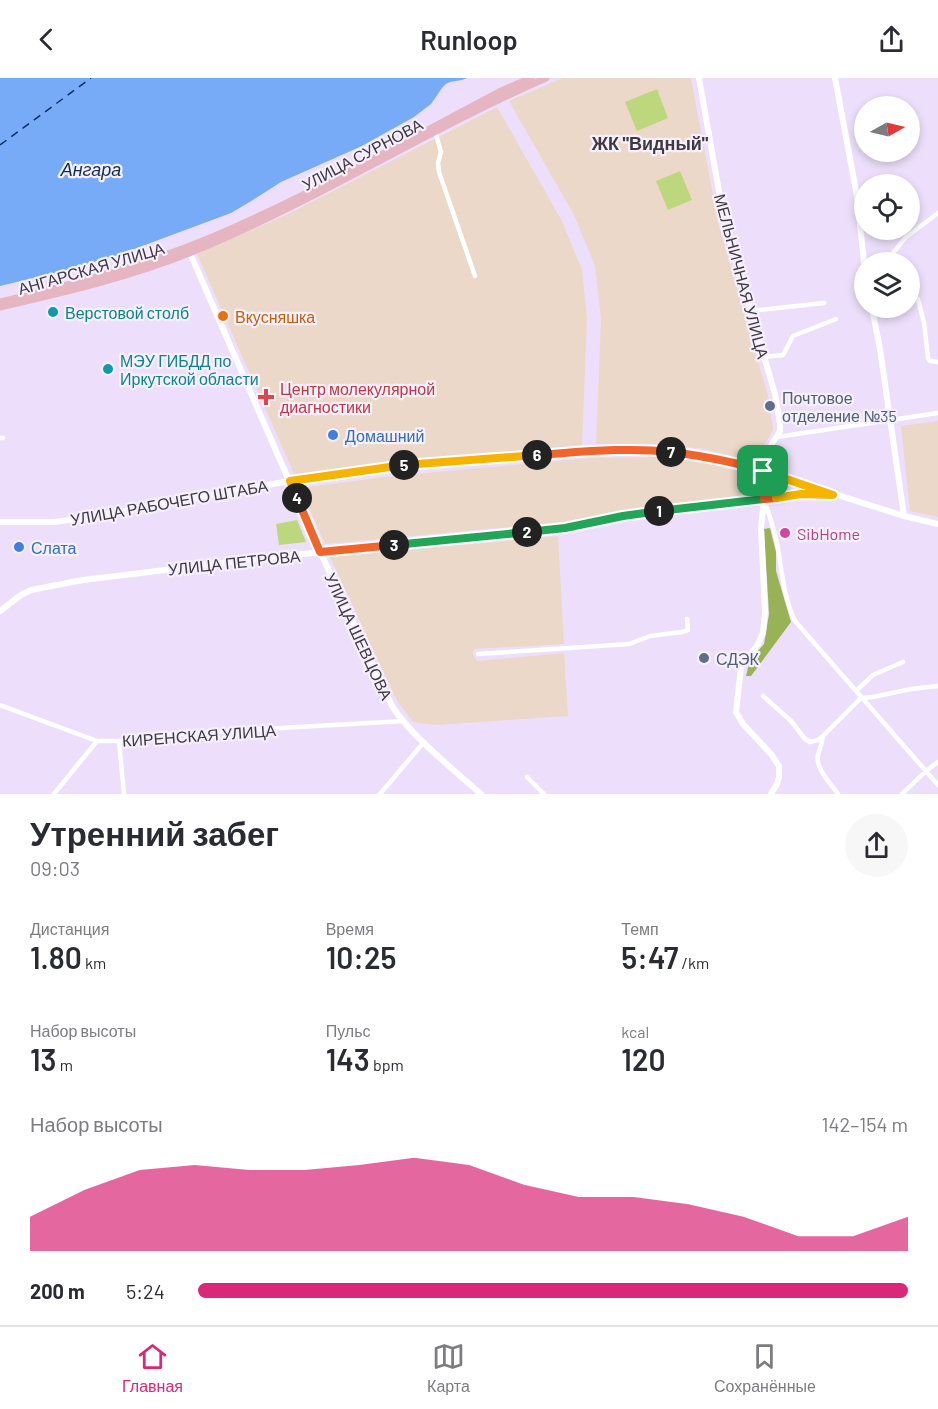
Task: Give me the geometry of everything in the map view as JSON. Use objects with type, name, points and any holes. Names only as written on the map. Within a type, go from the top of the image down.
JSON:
[{"type":"main road","name":"УЛИЦА СУРНОВА","points":[[187,250],[300,196],[499,92],[531,78]]},
{"type":"main road","name":"УЛИЦА СУРНОВА","points":[[187,250],[255,224],[502,97],[546,78]]},
{"type":"main road","name":"АНГАРСКАЯ УЛИЦА","points":[[0,302],[86,281],[187,250]]},
{"type":"main road","name":"АНГАРСКАЯ УЛИЦА","points":[[0,308],[126,275],[187,250]]},
{"type":"street","name":"МЕЛЬНИЧНАЯ УЛИЦА","points":[[699,78],[724,220],[775,394],[780,423],[777,437]]},
{"type":"street","points":[[836,78],[857,196],[863,252]]},
{"type":"street","points":[[435,131],[441,152],[438,163],[439,172],[475,276]]},
{"type":"street","points":[[894,252],[905,238],[938,213]]},
{"type":"street","name":"УЛИЦА ШЕВЦОВА","points":[[187,250],[320,552],[392,706],[424,741],[481,794]]},
{"type":"street","points":[[750,310],[824,303]]},
{"type":"street","points":[[920,307],[928,358],[930,361],[938,362]]},
{"type":"street","points":[[874,318],[904,516]]},
{"type":"street","points":[[764,357],[783,355],[793,336],[836,319]]},
{"type":"street","points":[[771,794],[777,784],[780,770],[776,761],[742,724],[736,712],[741,667],[763,633],[765,611],[761,528],[764,499],[763,471],[772,443],[777,437],[938,413]]},
{"type":"street","name":"УЛИЦА РАБОЧЕГО ШТАБА","points":[[0,522],[54,522],[90,517],[290,481],[393,466],[589,451],[657,451],[736,463],[833,495],[938,524]]},
{"type":"street","name":"УЛИЦА ПЕТРОВА","points":[[0,611],[31,590],[83,580],[320,552],[565,528],[623,516],[801,494],[833,495]]},
{"type":"street","points":[[764,499],[774,529],[789,609],[795,621],[938,785]]},
{"type":"street","points":[[478,654],[629,644],[650,636],[688,630],[687,619]]},
{"type":"street","points":[[856,691],[873,675],[903,662]]},
{"type":"street","points":[[763,696],[791,720],[805,739],[810,742],[823,736],[861,698],[938,686]]},
{"type":"street","name":"КИРЕНСКАЯ УЛИЦА","points":[[0,705],[97,741],[118,741],[160,735],[404,721]]},
{"type":"street","points":[[823,736],[818,757],[820,767],[838,794]]},
{"type":"street","points":[[54,794],[97,741]]},
{"type":"street","points":[[118,741],[124,794]]},
{"type":"street","points":[[380,794],[424,741]]},
{"type":"street","points":[[902,794],[938,762]]},
{"type":"street","points":[[527,777],[544,794]]},
{"type":"shaded area","points":[[563,78],[691,78],[718,222],[768,396],[773,430],[757,463],[705,449],[657,444],[596,444],[601,319],[595,266],[574,215],[509,101]]},
{"type":"shaded area","points":[[497,107],[562,221],[582,270],[587,319],[582,445],[391,463],[295,476],[197,254],[288,214]]},
{"type":"shaded area","points":[[938,421],[938,517],[910,511],[901,426]]},
{"type":"shaded area","points":[[657,457],[703,462],[756,476],[757,495],[622,510],[564,522],[325,544],[300,488],[393,476],[589,458]]},
{"type":"shaded area","points":[[558,536],[564,644],[475,649],[472,653],[477,661],[564,653],[568,716],[435,725],[413,722],[396,699],[330,557]]},
{"type":"green space","points":[[657,89],[668,118],[637,131],[625,102]]},
{"type":"green space","points":[[680,171],[692,200],[668,210],[656,181]]},
{"type":"green space","points":[[297,520],[306,542],[279,545],[276,524]]},
{"type":"green space","points":[[770,528],[776,552],[776,571],[791,622],[751,676],[746,676],[750,660],[764,644],[769,614],[764,529]]},
{"type":"water","name":"Ангара","points":[[0,78],[467,78],[446,84],[431,104],[414,117],[362,146],[281,182],[231,213],[118,255],[0,286]]},
{"type":"ferry route","points":[[0,145],[91,78]]},
{"type":"place","name":"Верстовой столб","points":[[53,312]]},
{"type":"place","name":"Вкусняшка","points":[[223,316]]},
{"type":"place","name":"МЭУ ГИБДД по Иркутской области","points":[[108,369]]},
{"type":"place","name":"Центр молекулярной диагностики","points":[[266,397]]},
{"type":"place","name":"Почтовое отделение №35","points":[[770,406]]},
{"type":"place","name":"Домашний","points":[[333,435]]},
{"type":"place","name":"SibHome","points":[[785,533]]},
{"type":"place","name":"Слата","points":[[19,547]]},
{"type":"place","name":"СДЭК","points":[[704,658]]},
{"type":"district","name":"ЖК \"Видный\"","points":[[650,143]]},
{"type":"route","points":[[763,471],[764,499],[623,516],[565,528],[320,552],[290,481],[393,466],[589,451],[657,451],[704,456],[763,471],[763,487],[764,499],[801,494],[833,495],[763,471]]}]
